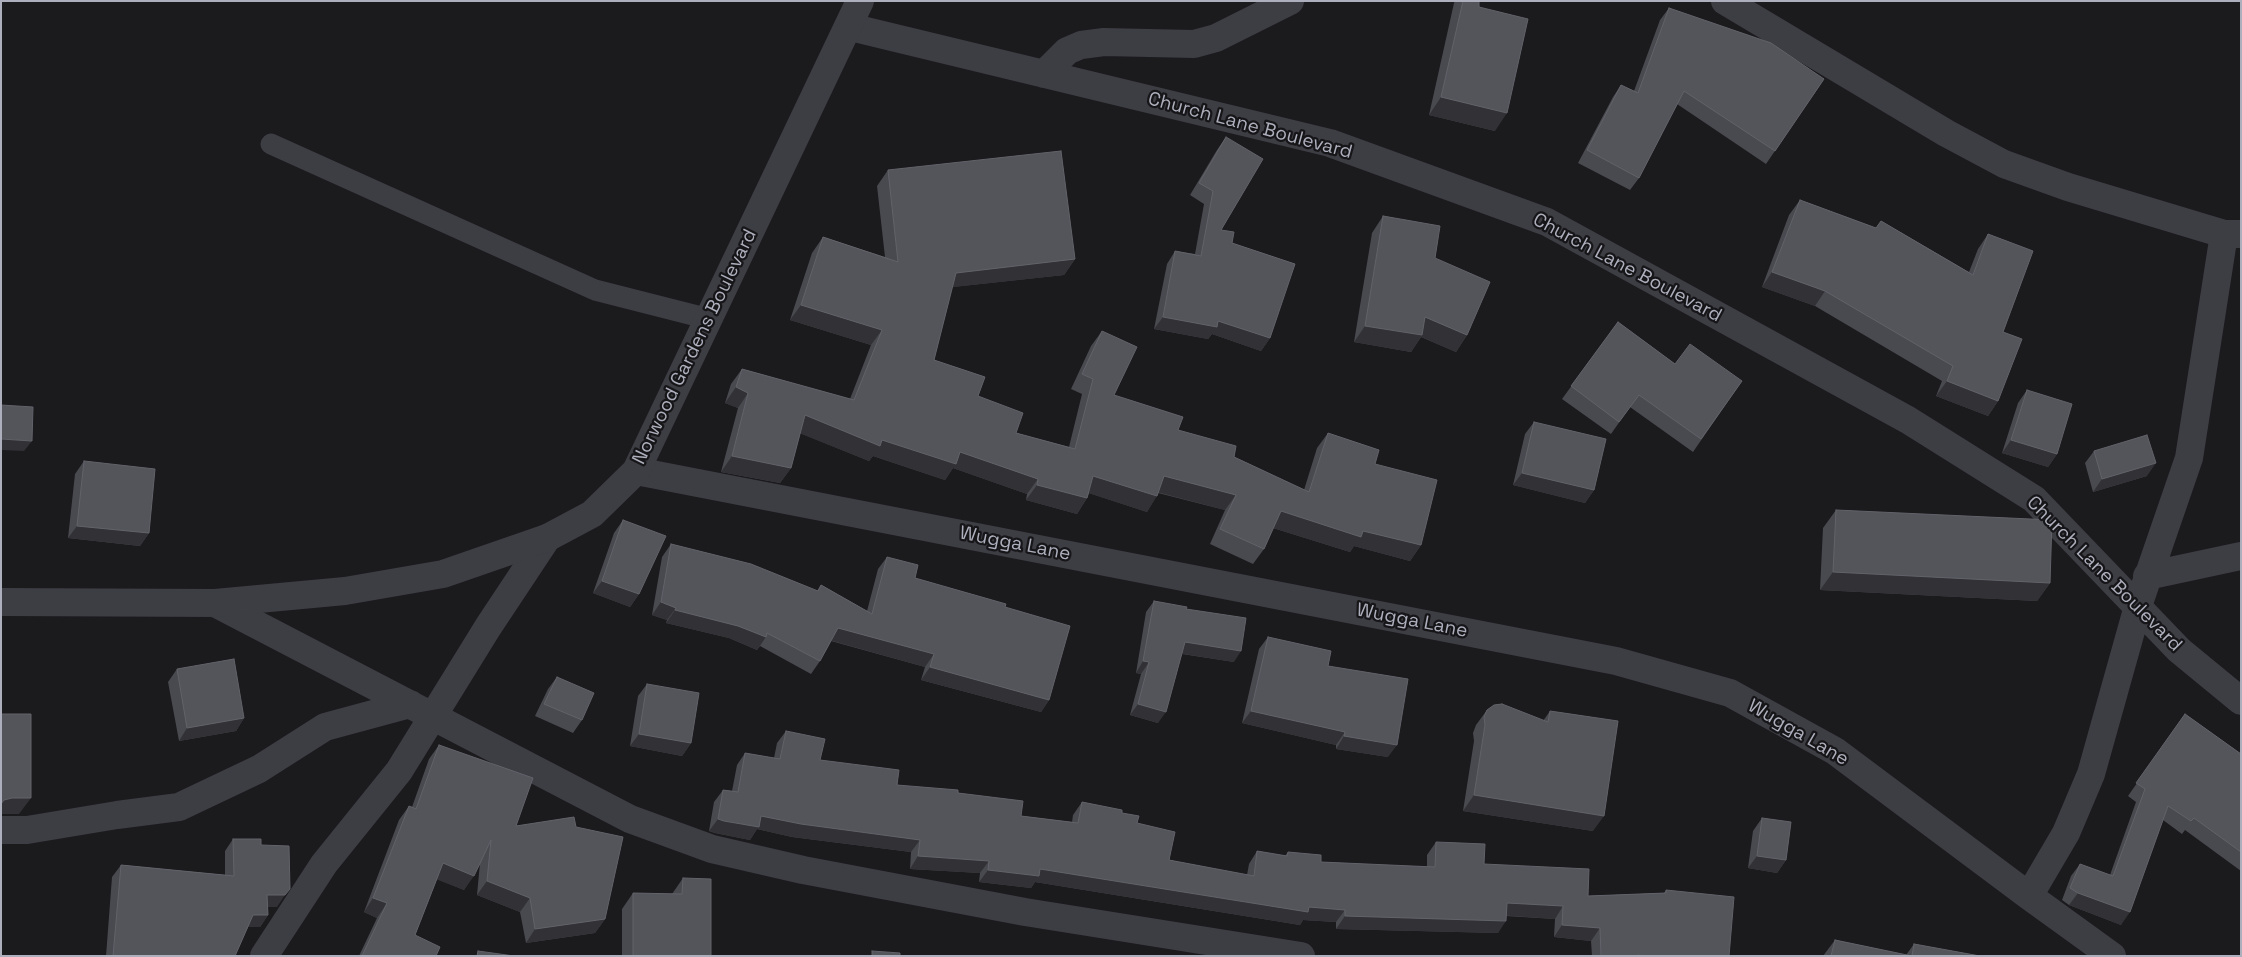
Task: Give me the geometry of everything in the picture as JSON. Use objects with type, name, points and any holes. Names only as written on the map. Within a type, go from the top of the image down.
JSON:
[{"type":"street","name":"Norwood Gardens Boulevard","points":[[1,602],[215,603],[344,591],[444,574],[547,538],[592,514],[636,471],[850,27],[860,1]]},
{"type":"street","points":[[1044,74],[1067,50],[1081,44],[1104,42],[1194,44],[1216,38],[1290,1]]},
{"type":"street","points":[[1725,1],[1946,133],[2004,164],[2068,187],[2232,234],[2189,458],[2138,606],[2091,774],[2066,834],[2029,896]]},
{"type":"street","name":"Church Lane Boulevard","points":[[850,27],[1330,143],[1547,222],[1908,420],[2034,499],[2179,650],[2241,701]]},
{"type":"street","name":"Wugga Lane","points":[[636,471],[1616,661],[1730,693],[1835,751],[2112,956]]},
{"type":"street","points":[[264,956],[324,864],[400,770],[422,710],[488,627],[547,538]]},
{"type":"street","points":[[2148,576],[2241,556]]},
{"type":"street","points":[[215,603],[630,819],[712,849],[803,870],[1025,912],[1301,956]]},
{"type":"street","points":[[1,830],[27,830],[179,807],[259,769],[324,727],[422,710]]},
{"type":"lane","points":[[271,144],[595,290],[709,319]]},
{"type":"building","points":[[1463,1],[1479,1],[1479,7],[1528,19],[1507,113],[1441,97]]},
{"type":"building","points":[[1669,8],[1771,43],[1824,79],[1775,151],[1684,91],[1639,178],[1587,150],[1621,85],[1638,93]]},
{"type":"building","points":[[1226,137],[1263,159],[1221,230],[1234,232],[1232,243],[1295,264],[1270,338],[1218,321],[1217,327],[1163,317],[1175,251],[1201,256],[1213,191],[1199,183]]},
{"type":"building","points":[[1061,151],[1075,259],[956,273],[934,360],[985,377],[978,396],[1023,413],[1016,433],[1075,449],[1093,379],[1082,374],[1102,331],[1137,347],[1114,395],[1183,417],[1178,430],[1236,446],[1234,457],[1309,492],[1328,433],[1379,450],[1375,464],[1437,480],[1421,545],[1363,531],[1361,537],[1281,511],[1264,549],[1220,529],[1236,495],[1164,476],[1157,496],[1093,476],[1087,498],[1037,485],[1038,479],[960,452],[956,464],[882,440],[880,446],[805,415],[791,468],[732,456],[748,393],[736,387],[742,369],[854,400],[882,330],[801,305],[823,237],[898,262],[888,170]]},
{"type":"building","points":[[1800,200],[1876,228],[1881,221],[1973,275],[1988,234],[2033,251],[2003,332],[2022,339],[1998,401],[1947,381],[1953,366],[1825,291],[1772,272]]},
{"type":"building","points":[[1383,216],[1440,226],[1435,258],[1490,282],[1467,335],[1425,317],[1422,335],[1365,326]]},
{"type":"building","points":[[1618,322],[1675,364],[1690,344],[1742,381],[1701,439],[1639,395],[1619,422],[1571,386]]},
{"type":"building","points":[[2027,390],[2072,404],[2057,454],[2011,440]]},
{"type":"building","points":[[1,405],[33,407],[32,441],[1,439]]},
{"type":"building","points":[[1534,422],[1606,439],[1594,490],[1522,473]]},
{"type":"building","points":[[2147,435],[2156,463],[2102,479],[2094,451]]},
{"type":"building","points":[[84,461],[155,469],[149,533],[77,526]]},
{"type":"building","points":[[1836,510],[2052,520],[2050,583],[1833,572]]},
{"type":"building","points":[[623,520],[666,536],[639,594],[602,581]]},
{"type":"building","points":[[671,544],[751,564],[818,591],[821,585],[872,614],[887,557],[918,565],[915,578],[1006,604],[1005,607],[1070,626],[1049,700],[930,667],[934,654],[838,628],[820,661],[767,633],[766,637],[738,626],[675,610],[676,608],[661,602]]},
{"type":"building","points":[[1154,601],[1187,607],[1186,609],[1246,618],[1241,651],[1185,642],[1166,712],[1138,704],[1149,662],[1143,661]]},
{"type":"building","points":[[1268,637],[1331,651],[1328,666],[1408,679],[1397,745],[1344,736],[1345,732],[1251,711]]},
{"type":"building","points":[[234,659],[244,718],[187,728],[177,669]]},
{"type":"building","points":[[557,677],[594,693],[582,720],[544,704]]},
{"type":"building","points":[[647,684],[699,693],[691,743],[639,734]]},
{"type":"building","points":[[1502,704],[1548,722],[1550,711],[1618,721],[1604,816],[1474,795],[1485,725],[1484,717],[1487,710],[1494,705]]},
{"type":"building","points":[[1,714],[31,714],[31,798],[12,798],[4,800],[1,804]]},
{"type":"building","points":[[2185,714],[2241,754],[2241,852],[2194,818],[2191,821],[2168,806],[2130,912],[2078,893],[2070,888],[2080,864],[2113,876],[2145,789],[2136,783]]},
{"type":"building","points":[[786,731],[825,739],[820,760],[899,770],[897,785],[958,790],[958,793],[1023,801],[1021,816],[1078,823],[1082,802],[1122,810],[1122,813],[1139,816],[1137,823],[1175,832],[1169,860],[1254,876],[1257,851],[1287,856],[1288,852],[1321,855],[1321,862],[1435,867],[1436,842],[1485,844],[1484,864],[1589,869],[1588,896],[1666,893],[1666,890],[1734,897],[1729,956],[1601,956],[1600,928],[1562,925],[1563,906],[1507,903],[1506,921],[1345,916],[1345,910],[1309,907],[1308,912],[1040,869],[1039,876],[988,870],[989,861],[918,856],[920,840],[801,824],[761,816],[759,827],[718,819],[723,790],[738,792],[745,753],[780,759]]},
{"type":"building","points":[[439,745],[533,778],[516,826],[574,817],[576,827],[623,837],[605,919],[535,929],[530,898],[487,881],[491,840],[474,876],[443,863],[415,935],[440,947],[436,956],[362,956],[387,903],[373,898],[409,806],[416,809]]},
{"type":"building","points":[[1762,818],[1791,822],[1786,860],[1757,856]]},
{"type":"building","points":[[233,839],[261,839],[261,845],[289,846],[290,889],[285,895],[267,895],[268,915],[253,915],[235,956],[113,956],[121,865],[234,876]]},
{"type":"building","points":[[683,878],[711,879],[711,956],[633,956],[633,893],[682,894]]},
{"type":"building","points":[[1835,940],[1912,956],[1831,956]]},
{"type":"building","points":[[1914,944],[1980,956],[1912,956]]},
{"type":"building","points":[[478,951],[514,956],[477,956]]},
{"type":"building","points":[[872,951],[900,953],[900,956],[872,956]]}]
